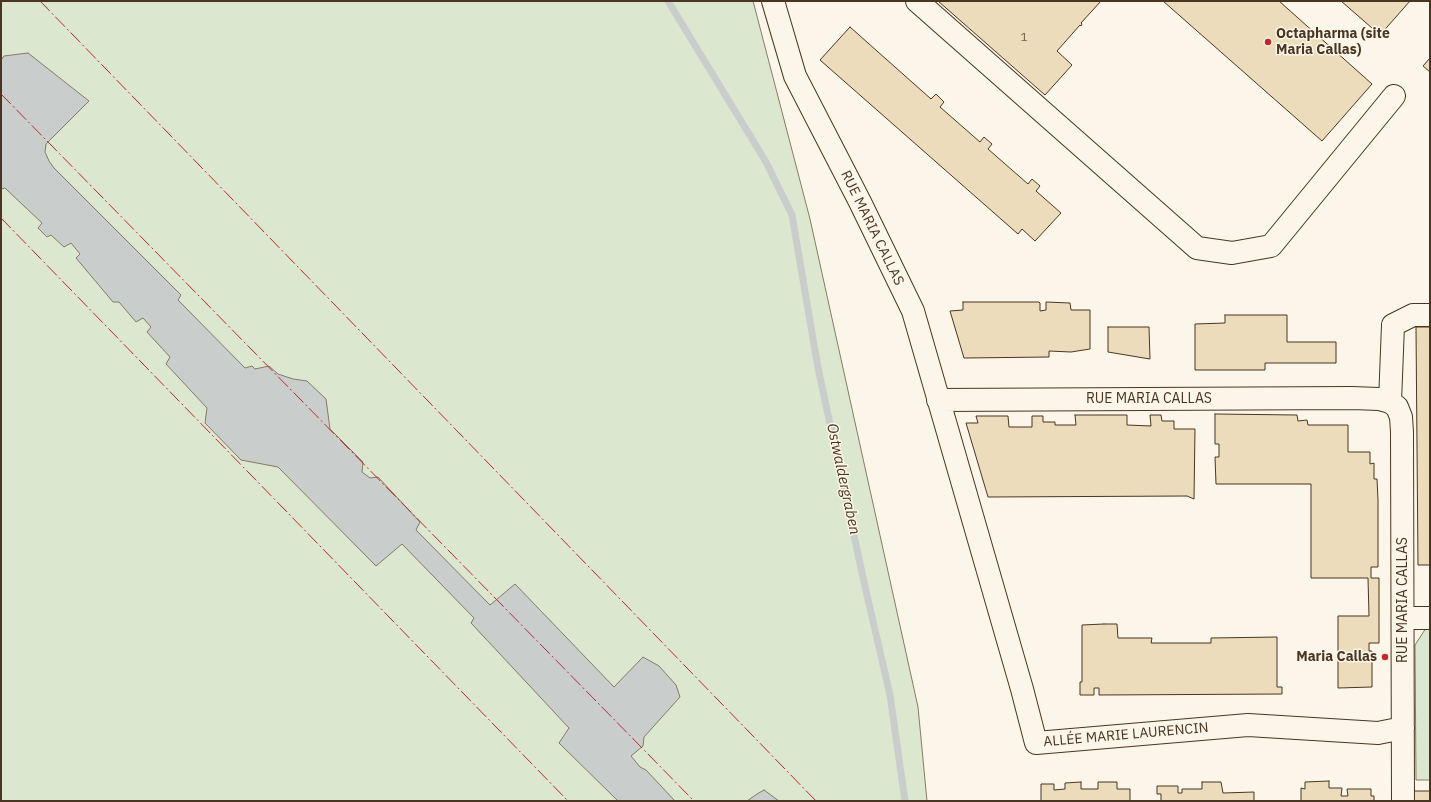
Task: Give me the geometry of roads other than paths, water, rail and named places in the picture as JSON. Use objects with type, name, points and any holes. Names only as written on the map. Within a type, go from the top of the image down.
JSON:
[{"type":"street","name":"RUE MARIA CALLAS","points":[[773,1],[795,76],[860,202],[913,311],[938,400],[1352,398],[1379,399],[1390,402],[1397,407],[1401,417],[1402,432],[1404,801]]},
{"type":"street","points":[[917,1],[1197,248],[1232,253],[1271,246],[1394,96]]},
{"type":"street","points":[[1390,402],[1393,325],[1413,315],[1430,315]]},
{"type":"street","name":"ALLÉE MARIE LAURENCIN","points":[[938,400],[1022,689],[1036,743],[1248,725],[1378,733],[1403,728]]},
{"type":"street","points":[[1403,618],[1430,618]]},
{"type":"waterway","name":"Ostwaldergraben","points":[[668,1],[766,162],[792,215],[818,368],[890,695],[905,801]]},
{"type":"place","name":"Octapharma (site Maria Callas)","points":[[1268,42]]},
{"type":"place","name":"Maria Callas","points":[[1385,657]]}]
